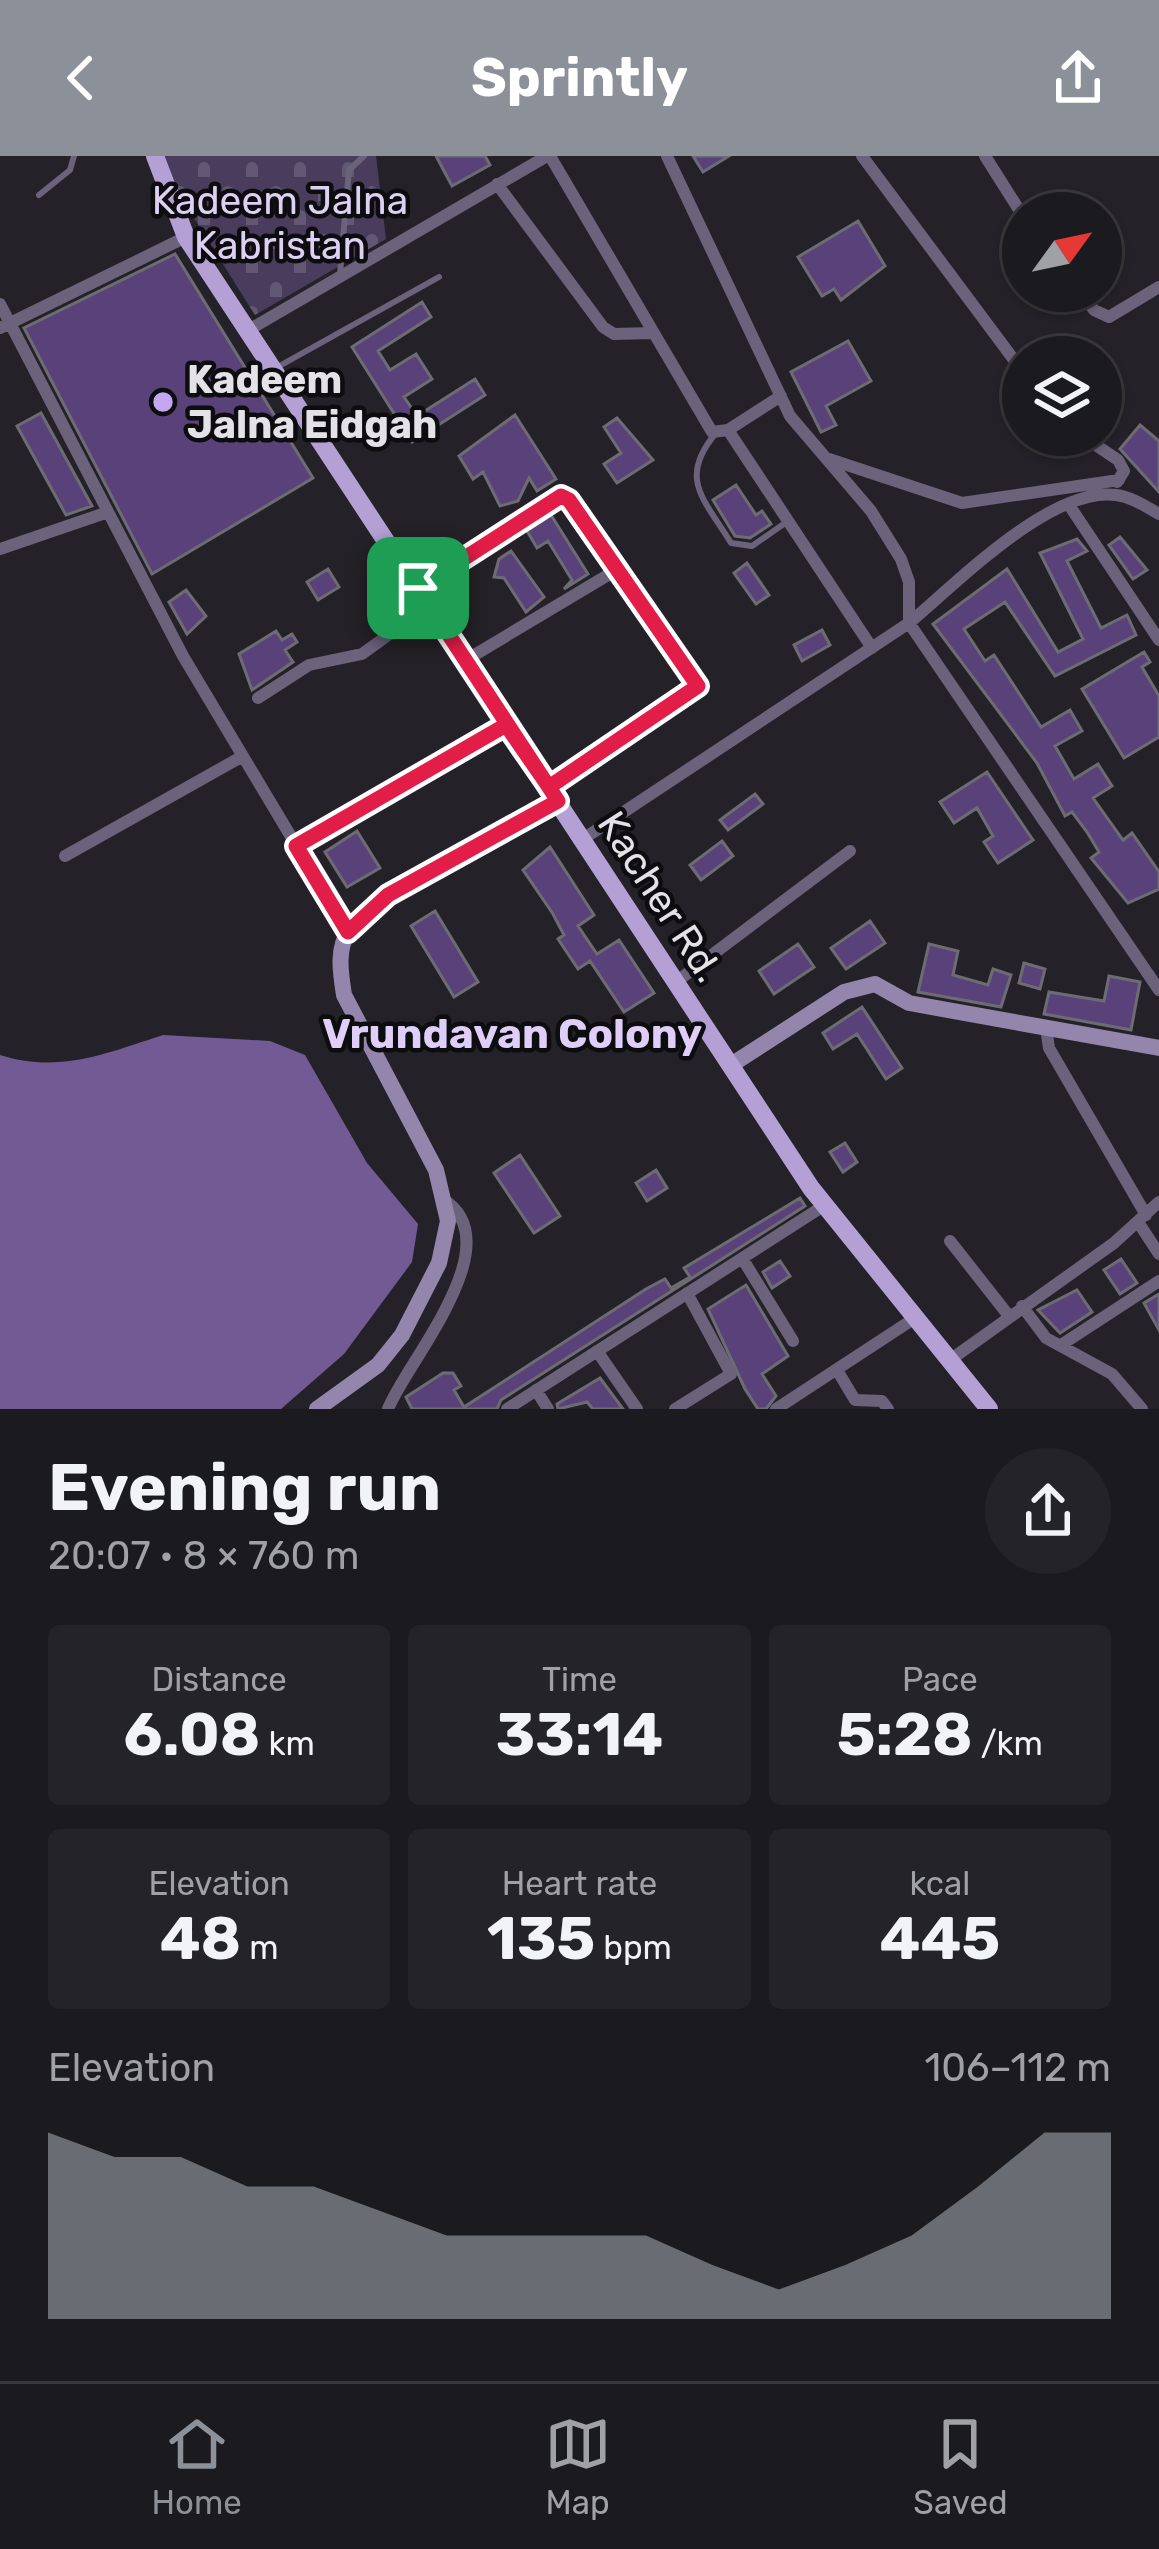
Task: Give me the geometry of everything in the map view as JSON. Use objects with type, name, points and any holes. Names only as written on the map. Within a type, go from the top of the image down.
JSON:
[{"type":"main road","name":"Kacher Rd.","points":[[155,156],[186,237],[731,1065],[825,1205],[989,1409]]},
{"type":"street","points":[[247,332],[548,156],[653,333],[872,648]]},
{"type":"street","points":[[667,156],[790,416],[901,559],[909,582],[909,623],[1159,990]]},
{"type":"street","points":[[862,156],[1002,345]]},
{"type":"street","points":[[985,156],[1008,192]]},
{"type":"street","points":[[497,184],[603,327],[614,334],[653,333]]},
{"type":"street","points":[[5,326],[186,237]]},
{"type":"street","points":[[1122,309],[1159,287]]},
{"type":"street","points":[[0,304],[5,326],[183,656],[348,932]]},
{"type":"street","points":[[722,432],[781,396]]},
{"type":"street","points":[[1111,494],[1124,471],[1112,456]]},
{"type":"street","points":[[826,458],[962,503],[1119,480]]},
{"type":"street","points":[[583,839],[909,623],[1009,539],[1069,505],[1111,494],[1158,512]]},
{"type":"street","points":[[258,698],[309,665],[356,657],[424,596],[561,496],[698,686],[554,794],[388,895],[348,932],[339,964],[344,995],[436,1170],[448,1221],[439,1264],[402,1335],[378,1365],[317,1409]]},
{"type":"street","points":[[1069,505],[1159,640]]},
{"type":"street","points":[[0,549],[109,512]]},
{"type":"street","points":[[466,660],[618,569]]},
{"type":"street","points":[[296,846],[506,725]]},
{"type":"street","points":[[65,856],[242,756]]},
{"type":"street","points":[[676,982],[850,851]]},
{"type":"street","points":[[731,1065],[844,992],[875,984],[909,1003],[1159,1048]]},
{"type":"street","points":[[1046,1028],[1049,1048],[1159,1254]]},
{"type":"street","points":[[388,1409],[452,1301],[464,1257],[465,1225],[455,1207],[443,1199]]},
{"type":"street","points":[[950,1360],[1159,1202]]},
{"type":"street","points":[[507,1409],[825,1205]]},
{"type":"street","points":[[950,1241],[1009,1316]]},
{"type":"street","points":[[742,1258],[793,1341]]},
{"type":"street","points":[[1061,1346],[1159,1281]]},
{"type":"street","points":[[675,1409],[731,1373],[687,1293]]},
{"type":"street","points":[[1022,1306],[1043,1335],[1119,1379],[1142,1409]]},
{"type":"street","points":[[776,1409],[914,1318]]},
{"type":"street","points":[[597,1351],[637,1409]]},
{"type":"street","points":[[838,1370],[855,1400],[881,1401],[888,1409]]},
{"type":"street","points":[[536,1390],[548,1409]]},
{"type":"lane","points":[[39,195],[70,170],[74,156]]},
{"type":"lane","points":[[340,274],[349,170],[364,156]]},
{"type":"lane","points":[[272,370],[439,277]]},
{"type":"lane","points":[[722,432],[696,460],[695,483],[731,543],[752,546],[788,521]]},
{"type":"green space","name":"Kadeem Jalna Kabristan","points":[[162,156],[376,156],[386,239],[255,315],[177,191]]},
{"type":"shaded area","points":[[163,1035],[270,1041],[305,1055],[367,1163],[418,1224],[412,1262],[344,1354],[281,1409],[0,1409],[0,1055],[63,1062]]},
{"type":"building","points":[[436,156],[485,156],[490,165],[452,186]]},
{"type":"building","points":[[693,156],[729,156],[703,172]]},
{"type":"building","points":[[858,221],[885,266],[841,300],[834,289],[822,296],[798,257]]},
{"type":"building","name":"Kadeem Jalna Eidgah","points":[[175,254],[313,478],[152,574],[24,328]]},
{"type":"building","points":[[422,302],[431,317],[378,351],[390,370],[416,354],[432,379],[404,397],[417,416],[475,379],[485,395],[412,442],[352,347]]},
{"type":"building","points":[[848,341],[871,381],[826,406],[836,425],[821,432],[791,372]]},
{"type":"building","points":[[41,413],[92,506],[66,515],[17,426]]},
{"type":"building","points":[[515,415],[556,479],[537,491],[529,478],[518,501],[500,506],[483,472],[473,479],[459,456]]},
{"type":"building","points":[[617,418],[653,460],[617,483],[604,464],[621,453],[604,427]]},
{"type":"building","points":[[1140,425],[1159,441],[1159,492],[1122,451]]},
{"type":"building","points":[[736,485],[756,515],[762,511],[771,524],[750,538],[735,536],[713,500]]},
{"type":"building","points":[[551,515],[588,574],[564,589],[572,580],[548,541],[537,548],[527,531]]},
{"type":"building","points":[[1120,537],[1147,570],[1133,579],[1109,545]]},
{"type":"building","points":[[1077,539],[1087,551],[1067,561],[1101,628],[1127,615],[1136,635],[1055,676],[1005,602],[964,629],[985,661],[994,655],[1041,727],[1070,710],[1082,731],[1055,746],[1074,779],[1098,764],[1112,786],[1093,798],[1123,840],[1132,833],[1159,872],[1159,889],[1128,903],[1091,858],[1099,852],[1087,832],[1072,812],[1065,816],[1037,763],[933,624],[1007,569],[1058,652],[1083,639],[1040,553]]},
{"type":"building","points":[[511,551],[544,597],[526,612],[504,578],[494,577],[499,559]]},
{"type":"building","points":[[747,563],[769,595],[756,604],[734,573]]},
{"type":"building","points":[[328,569],[339,587],[318,600],[307,582]]},
{"type":"building","points":[[186,590],[206,616],[187,634],[169,602]]},
{"type":"building","points":[[822,630],[830,645],[802,661],[794,645]]},
{"type":"building","points":[[276,631],[282,640],[292,634],[297,642],[285,650],[293,662],[252,690],[239,654]]},
{"type":"building","points":[[1144,652],[1150,662],[1142,667],[1159,696],[1159,737],[1124,758],[1082,689]]},
{"type":"building","points":[[987,772],[1033,840],[998,863],[984,842],[993,836],[977,808],[954,823],[940,802]]},
{"type":"building","points":[[755,794],[763,804],[728,830],[720,820]]},
{"type":"building","points":[[357,831],[380,868],[347,887],[325,852]]},
{"type":"building","points":[[722,841],[733,856],[701,880],[690,865]]},
{"type":"building","points":[[550,847],[594,915],[578,926],[597,954],[619,940],[654,993],[624,1012],[590,961],[578,969],[558,939],[564,935],[553,914],[523,870]]},
{"type":"building","points":[[435,911],[478,982],[454,997],[411,926]]},
{"type":"building","points":[[870,921],[885,943],[846,969],[831,948]]},
{"type":"building","points":[[798,944],[814,967],[774,994],[759,971]]},
{"type":"building","points":[[929,944],[958,951],[953,975],[988,985],[993,969],[1011,975],[1001,1007],[918,992]]},
{"type":"building","points":[[1024,963],[1045,969],[1040,989],[1019,983]]},
{"type":"building","points":[[1109,976],[1140,982],[1131,1030],[1044,1014],[1049,992],[1104,1001]]},
{"type":"building","points":[[862,1007],[902,1068],[886,1079],[857,1034],[833,1049],[823,1033]]},
{"type":"building","points":[[845,1143],[857,1162],[843,1172],[830,1152]]},
{"type":"building","points":[[520,1155],[560,1216],[534,1233],[494,1173]]},
{"type":"building","points":[[656,1170],[667,1188],[647,1201],[636,1183]]},
{"type":"building","points":[[800,1198],[805,1206],[501,1400],[497,1409],[412,1409],[406,1397],[443,1373],[453,1373],[461,1386],[454,1390],[464,1407],[646,1289],[665,1279],[671,1288],[690,1277],[684,1268]]},
{"type":"building","points":[[1121,1259],[1137,1283],[1120,1294],[1104,1270]]},
{"type":"building","points":[[780,1261],[790,1276],[772,1288],[763,1272]]},
{"type":"building","points":[[746,1285],[788,1356],[762,1374],[776,1396],[766,1409],[758,1409],[745,1389],[708,1309]]},
{"type":"building","points":[[1077,1290],[1092,1312],[1060,1333],[1038,1310]]},
{"type":"building","points":[[1159,1294],[1159,1330],[1144,1303]]},
{"type":"building","points":[[600,1378],[623,1409],[593,1409],[587,1402],[558,1409],[557,1404]]},
{"type":"place","name":"Kadeem Jalna Eidgah","points":[[163,402]]},
{"type":"district","name":"Vrundavan Colony","points":[[512,1034]]},
{"type":"route","points":[[418,588],[506,725],[558,801],[388,895],[348,932],[296,846],[506,725],[549,787],[698,686],[569,500],[561,496],[552,497],[418,588]]}]
